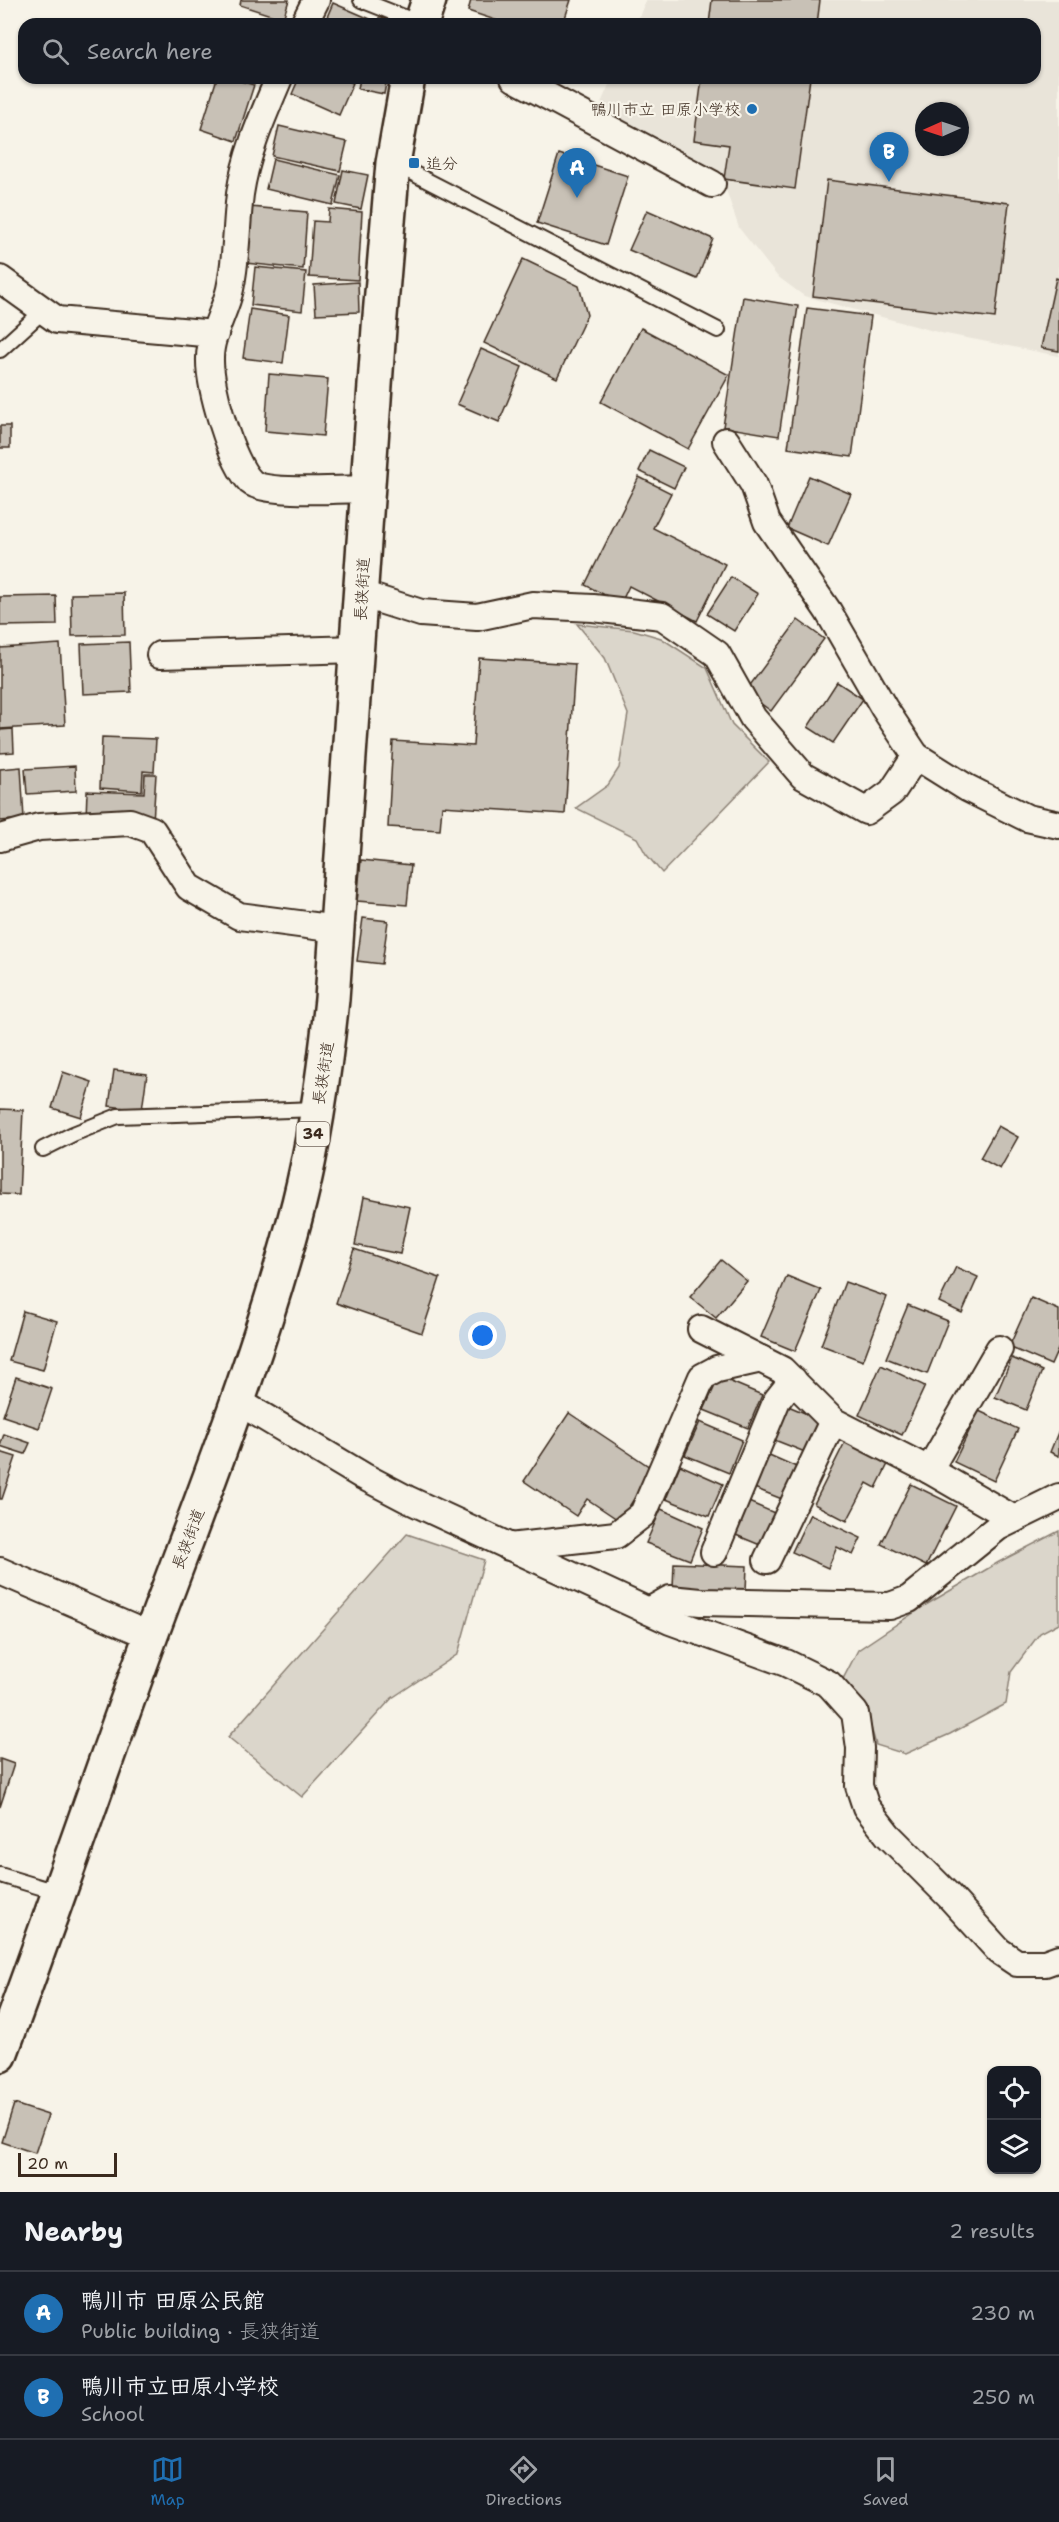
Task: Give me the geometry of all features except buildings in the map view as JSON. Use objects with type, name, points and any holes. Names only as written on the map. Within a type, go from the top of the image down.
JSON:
[{"type":"main road","points":[[423,18],[429,0]]},
{"type":"main road","name":"長狭街道","points":[[0,2055],[151,1636],[239,1402],[299,1201],[317,1109],[332,999],[393,163],[407,84]]},
{"type":"street","points":[[307,18],[316,0]]},
{"type":"street","points":[[277,84],[247,159],[240,194],[234,272],[227,306],[215,334],[209,357],[218,407],[237,462],[252,483],[274,489],[368,489]]},
{"type":"street","points":[[525,84],[712,184]]},
{"type":"street","points":[[0,279],[57,320],[215,334]]},
{"type":"street","points":[[726,441],[754,486],[767,522],[828,611],[884,708],[916,756],[967,788],[1027,818],[1059,825]]},
{"type":"street","points":[[362,594],[422,613],[477,617],[533,605],[593,608],[662,616],[717,654],[753,718],[803,776],[866,811],[892,792],[916,756]]},
{"type":"street","points":[[160,655],[358,649]]},
{"type":"street","points":[[0,838],[39,827],[130,822],[152,830],[189,887],[239,916],[337,929]]},
{"type":"street","points":[[701,1329],[782,1370],[833,1421],[929,1470],[1014,1519]]},
{"type":"street","points":[[929,1470],[999,1349]]},
{"type":"street","points":[[508,1547],[615,1535],[643,1514],[702,1377],[717,1369],[761,1359]]},
{"type":"street","points":[[714,1552],[777,1400],[793,1380]]},
{"type":"street","points":[[239,1402],[363,1476],[508,1547],[670,1621],[786,1663],[829,1684],[855,1713],[860,1748],[859,1786],[866,1807],[888,1835],[949,1896],[999,1952],[1017,1963],[1045,1963],[1059,1958]]},
{"type":"street","points":[[767,1560],[833,1421]]},
{"type":"street","points":[[649,1611],[670,1599],[701,1602],[890,1606],[909,1599],[998,1527],[1059,1497]]},
{"type":"street","points":[[0,1571],[151,1636]]},
{"type":"lane","points":[[361,0],[405,18]]},
{"type":"lane","points":[[393,163],[718,330]]},
{"type":"lane","points":[[0,350],[44,310]]},
{"type":"lane","points":[[43,1149],[118,1116],[317,1109]]},
{"type":"lane","points":[[0,1875],[60,1893]]},
{"type":"shaded area","points":[[646,0],[1059,0],[1059,356],[941,333],[804,296],[777,276],[739,228],[726,190],[713,175],[679,152],[633,128],[601,103],[609,84],[1041,84],[1041,18],[638,18]]},
{"type":"shaded area","points":[[577,624],[634,630],[661,638],[707,668],[732,725],[769,762],[662,873],[646,854],[637,838],[576,808],[608,785],[619,768],[628,714],[605,658]]},
{"type":"shaded area","points":[[1059,1531],[1059,1623],[1040,1633],[1011,1672],[1006,1704],[950,1734],[905,1754],[876,1745],[865,1706],[842,1681],[858,1650],[924,1606],[999,1562]]},
{"type":"shaded area","points":[[407,1534],[484,1560],[458,1654],[392,1698],[302,1797],[228,1737]]},
{"type":"place","name":"鴨川市立 田原小学校","points":[[752,109]]},
{"type":"place","name":"追分","points":[[414,163]]},
{"type":"place","name":"鴨川市立田原小学校","points":[[889,182]]},
{"type":"place","name":"鴨川市 田原公民館","points":[[577,198]]}]
